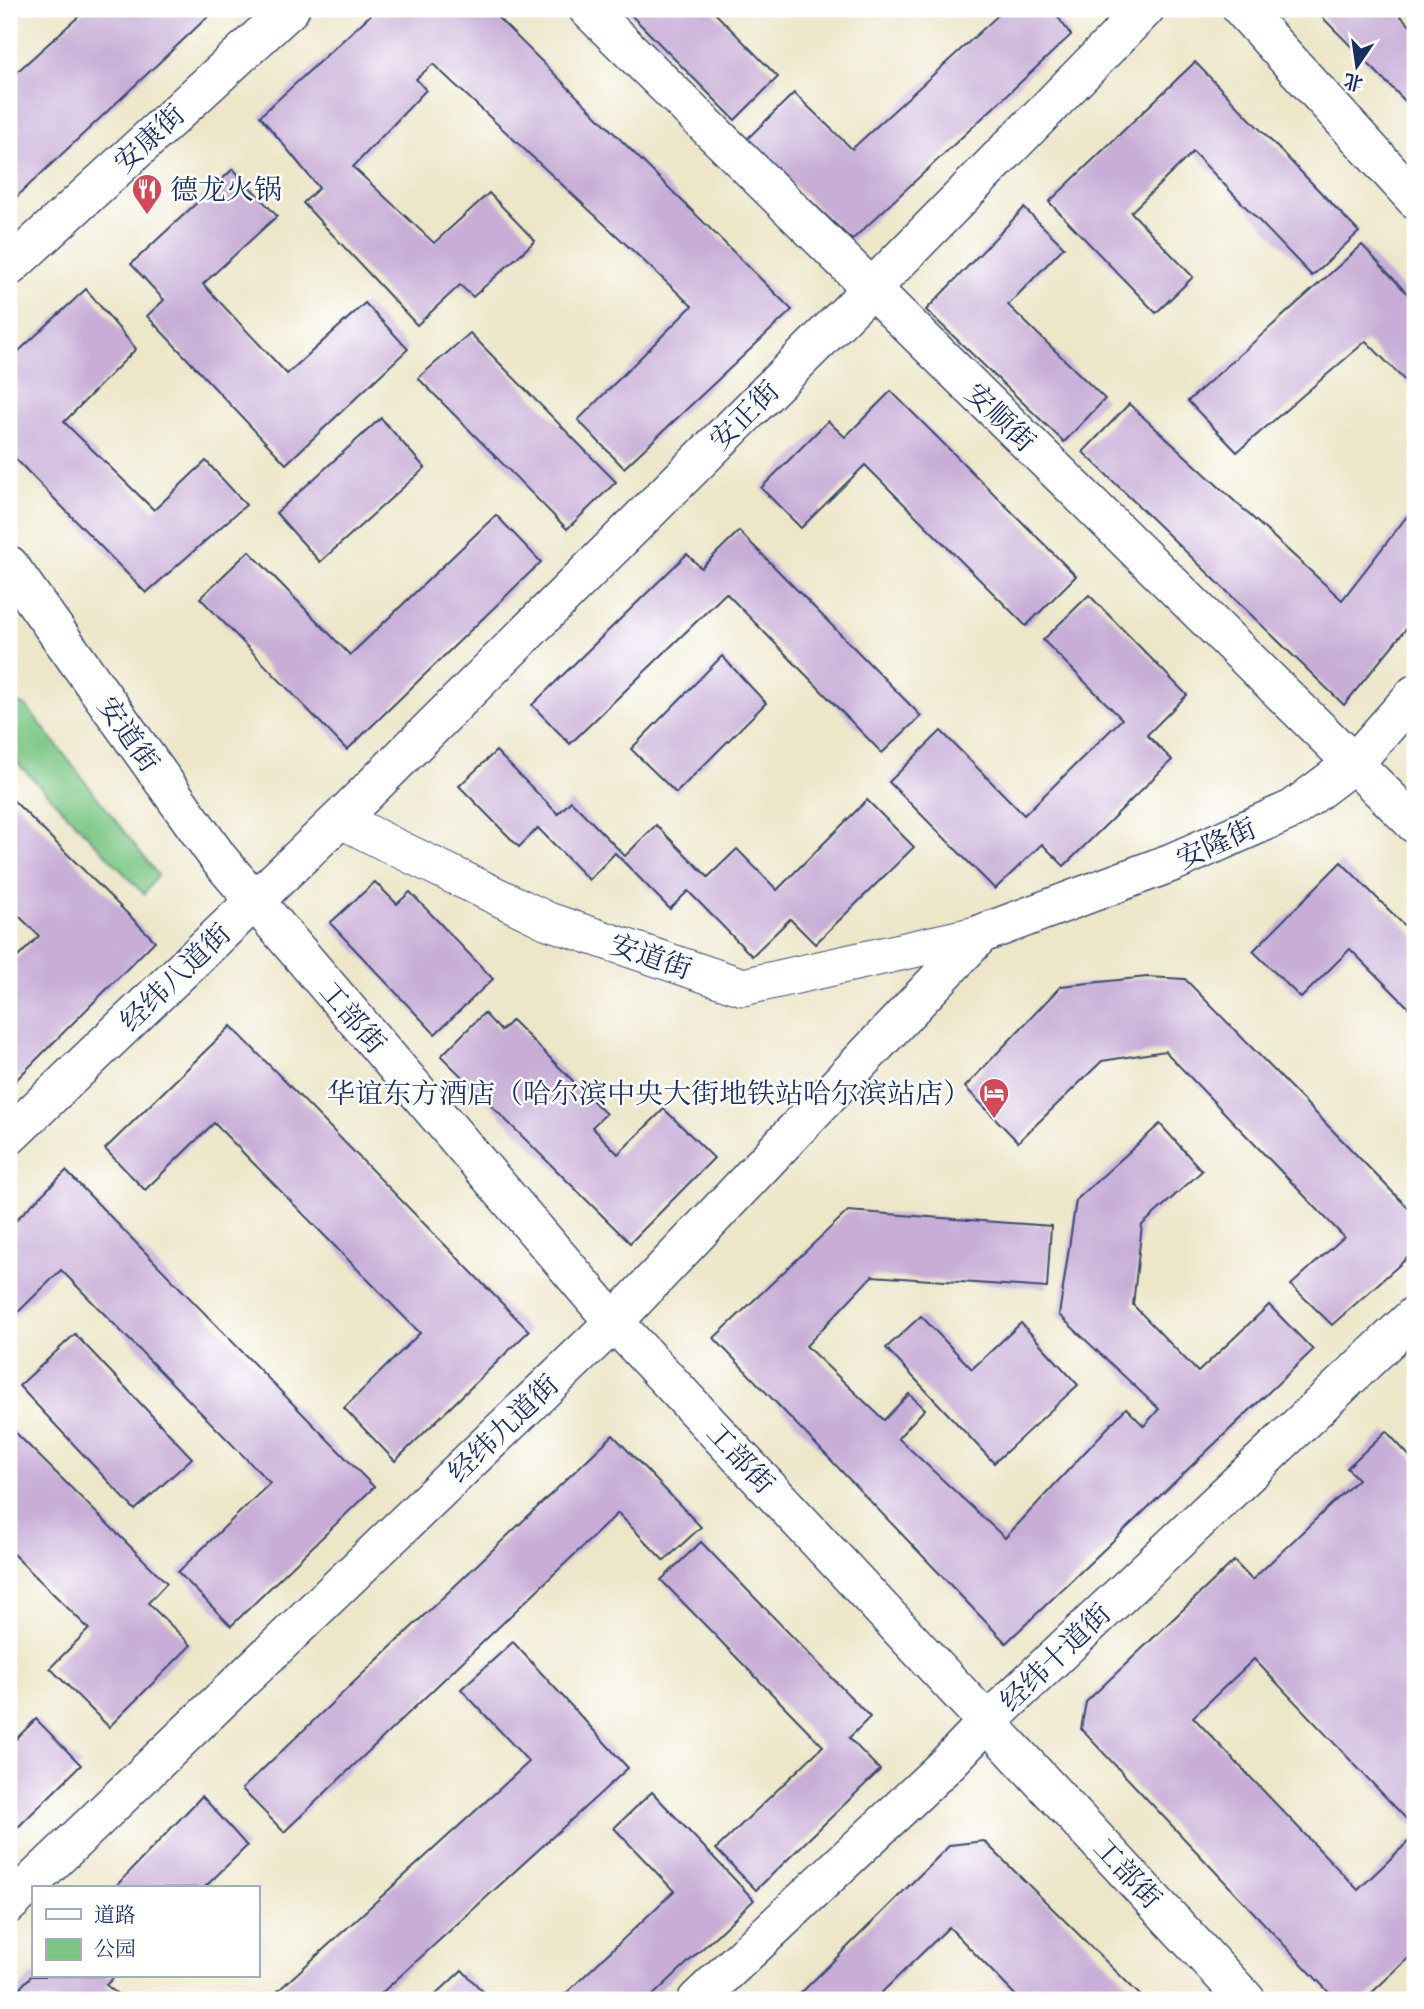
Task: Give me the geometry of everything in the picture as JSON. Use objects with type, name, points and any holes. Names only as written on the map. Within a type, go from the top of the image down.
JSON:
[{"type":"street","name":"安康街","points":[[9,267],[290,9]]},
{"type":"street","name":"安顺街","points":[[588,9],[1415,824]]},
{"type":"street","name":"安正街","points":[[340,819],[871,289],[1145,9]]},
{"type":"street","points":[[1242,9],[1415,199]]},
{"type":"street","name":"安道街","points":[[9,565],[219,859],[254,901]]},
{"type":"street","name":"安隆街","points":[[981,934],[1173,862],[1293,809],[1354,763],[1415,694]]},
{"type":"street","name":"经纬八道街","points":[[9,1136],[340,819]]},
{"type":"street","name":"安道街","points":[[340,819],[548,921],[743,987],[981,934]]},
{"type":"street","name":"工部街","points":[[254,901],[614,1322],[1246,2000]]},
{"type":"street","name":"经纬九道街","points":[[9,1904],[614,1322],[981,934]]},
{"type":"street","name":"经纬十道街","points":[[697,2000],[1415,1315]]},
{"type":"green space","points":[[16,702],[27,707],[158,875],[144,894],[9,754],[9,708]]},
{"type":"building","points":[[87,9],[216,9],[9,204],[9,79]]},
{"type":"building","points":[[377,9],[489,9],[792,310],[624,468],[578,420],[692,306],[433,64],[416,79],[426,90],[353,167],[434,243],[489,193],[535,241],[473,297],[460,285],[417,325],[303,203],[319,188],[260,116]]},
{"type":"building","points":[[625,9],[711,9],[778,77],[735,120]]},
{"type":"building","points":[[1005,9],[1052,9],[1071,35],[852,240],[746,140],[794,93],[852,149]]},
{"type":"building","points":[[1330,9],[1394,9],[1415,31],[1415,111],[1322,17]]},
{"type":"building","points":[[1195,62],[1359,232],[1312,276],[1193,152],[1131,212],[1193,277],[1156,313],[1049,202]]},
{"type":"building","points":[[233,169],[277,216],[203,284],[287,374],[365,303],[408,349],[286,464],[147,316],[164,300],[131,264]]},
{"type":"building","points":[[1024,208],[1064,247],[1008,305],[1105,399],[1064,442],[926,310]]},
{"type":"building","points":[[1362,245],[1415,302],[1415,391],[1366,341],[1237,452],[1188,401]]},
{"type":"building","points":[[86,289],[136,349],[64,422],[154,510],[206,461],[246,505],[146,593],[9,452],[9,360]]},
{"type":"building","points":[[470,333],[616,482],[567,529],[418,378]]},
{"type":"building","points":[[891,391],[1076,576],[1026,626],[865,465],[801,528],[761,488],[828,421],[845,437]]},
{"type":"building","points":[[1129,404],[1342,600],[1415,506],[1415,618],[1344,705],[1083,452]]},
{"type":"building","points":[[381,418],[425,468],[320,562],[276,513]]},
{"type":"building","points":[[496,515],[541,562],[347,750],[200,598],[249,551],[350,655]]},
{"type":"building","points":[[739,531],[921,716],[882,753],[726,593],[570,744],[532,705],[687,554],[701,568]]},
{"type":"building","points":[[1089,595],[1187,695],[1147,735],[1172,760],[1064,866],[1042,844],[995,889],[889,782],[941,731],[1024,815],[1122,719],[1043,640]]},
{"type":"building","points":[[722,656],[766,703],[676,793],[631,749]]},
{"type":"building","points":[[496,751],[558,814],[571,801],[625,856],[656,825],[708,877],[737,849],[777,890],[867,800],[914,847],[815,944],[790,919],[752,956],[688,891],[670,909],[615,853],[589,880],[538,828],[519,847],[459,786]]},
{"type":"building","points":[[9,796],[155,941],[9,1087],[9,966],[39,936],[9,906]]},
{"type":"building","points":[[1341,862],[1415,936],[1415,1014],[1350,949],[1301,998],[1253,951]]},
{"type":"building","points":[[375,882],[397,904],[410,892],[493,979],[435,1034],[330,923]]},
{"type":"building","points":[[1147,977],[1185,979],[1415,1215],[1415,1251],[1332,1325],[1291,1285],[1344,1237],[1165,1051],[1102,1061],[1018,1142],[965,1087],[1061,986]]},
{"type":"building","points":[[484,1013],[501,1031],[512,1020],[606,1114],[592,1127],[618,1154],[664,1109],[714,1158],[630,1243],[441,1056]]},
{"type":"building","points":[[231,1026],[529,1331],[395,1461],[344,1408],[420,1333],[214,1123],[145,1190],[105,1149]]},
{"type":"building","points":[[1160,1124],[1202,1171],[1142,1225],[1133,1305],[1198,1372],[1269,1305],[1313,1350],[1006,1643],[714,1338],[848,1211],[1051,1226],[1047,1288],[872,1276],[806,1346],[884,1420],[909,1394],[925,1409],[898,1438],[1005,1538],[1126,1408],[1144,1426],[1159,1409],[1059,1315],[1076,1200]]},
{"type":"building","points":[[66,1171],[374,1487],[231,1626],[178,1572],[270,1483],[61,1270],[9,1321],[9,1227]]},
{"type":"building","points":[[921,1316],[972,1369],[1021,1323],[1078,1385],[994,1463],[886,1348]]},
{"type":"building","points":[[75,1334],[192,1458],[135,1510],[19,1386]]},
{"type":"building","points":[[9,1426],[167,1583],[148,1603],[191,1645],[109,1727],[50,1668],[89,1629],[9,1550]]},
{"type":"building","points":[[1386,1431],[1415,1462],[1415,1828],[1254,1659],[1193,1717],[1358,1890],[1411,1839],[1415,1843],[1415,1952],[1364,2000],[1336,2000],[1081,1729],[1086,1702],[1234,1561],[1252,1580],[1358,1479],[1347,1468]]},
{"type":"building","points":[[613,1435],[701,1527],[664,1561],[618,1513],[284,1832],[242,1789]]},
{"type":"building","points":[[701,1542],[870,1717],[849,1738],[880,1770],[756,1890],[716,1849],[823,1746],[661,1580]]},
{"type":"building","points":[[513,1642],[628,1768],[374,2000],[268,2000],[529,1762],[461,1689]]},
{"type":"building","points":[[36,1719],[81,1765],[9,1836],[9,1746]]},
{"type":"building","points":[[652,1792],[754,1900],[648,2000],[559,2000],[674,1891],[614,1828]]},
{"type":"building","points":[[202,1796],[247,1846],[206,1886],[116,1886]]},
{"type":"building","points":[[984,1841],[1145,2000],[1020,2000],[949,1927],[874,2000],[794,2000],[950,1845]]},
{"type":"building","points":[[462,1970],[491,2000],[430,2000]]},
{"type":"building","points":[[32,1975],[32,1978],[113,1978],[106,1985],[125,2000],[26,2000],[16,1992]]},
{"type":"place","name":"德龙火锅","points":[[147,216]]},
{"type":"place","name":"华谊东方酒店（哈尔滨中央大街地铁站哈尔滨站店）","points":[[994,1120]]}]
